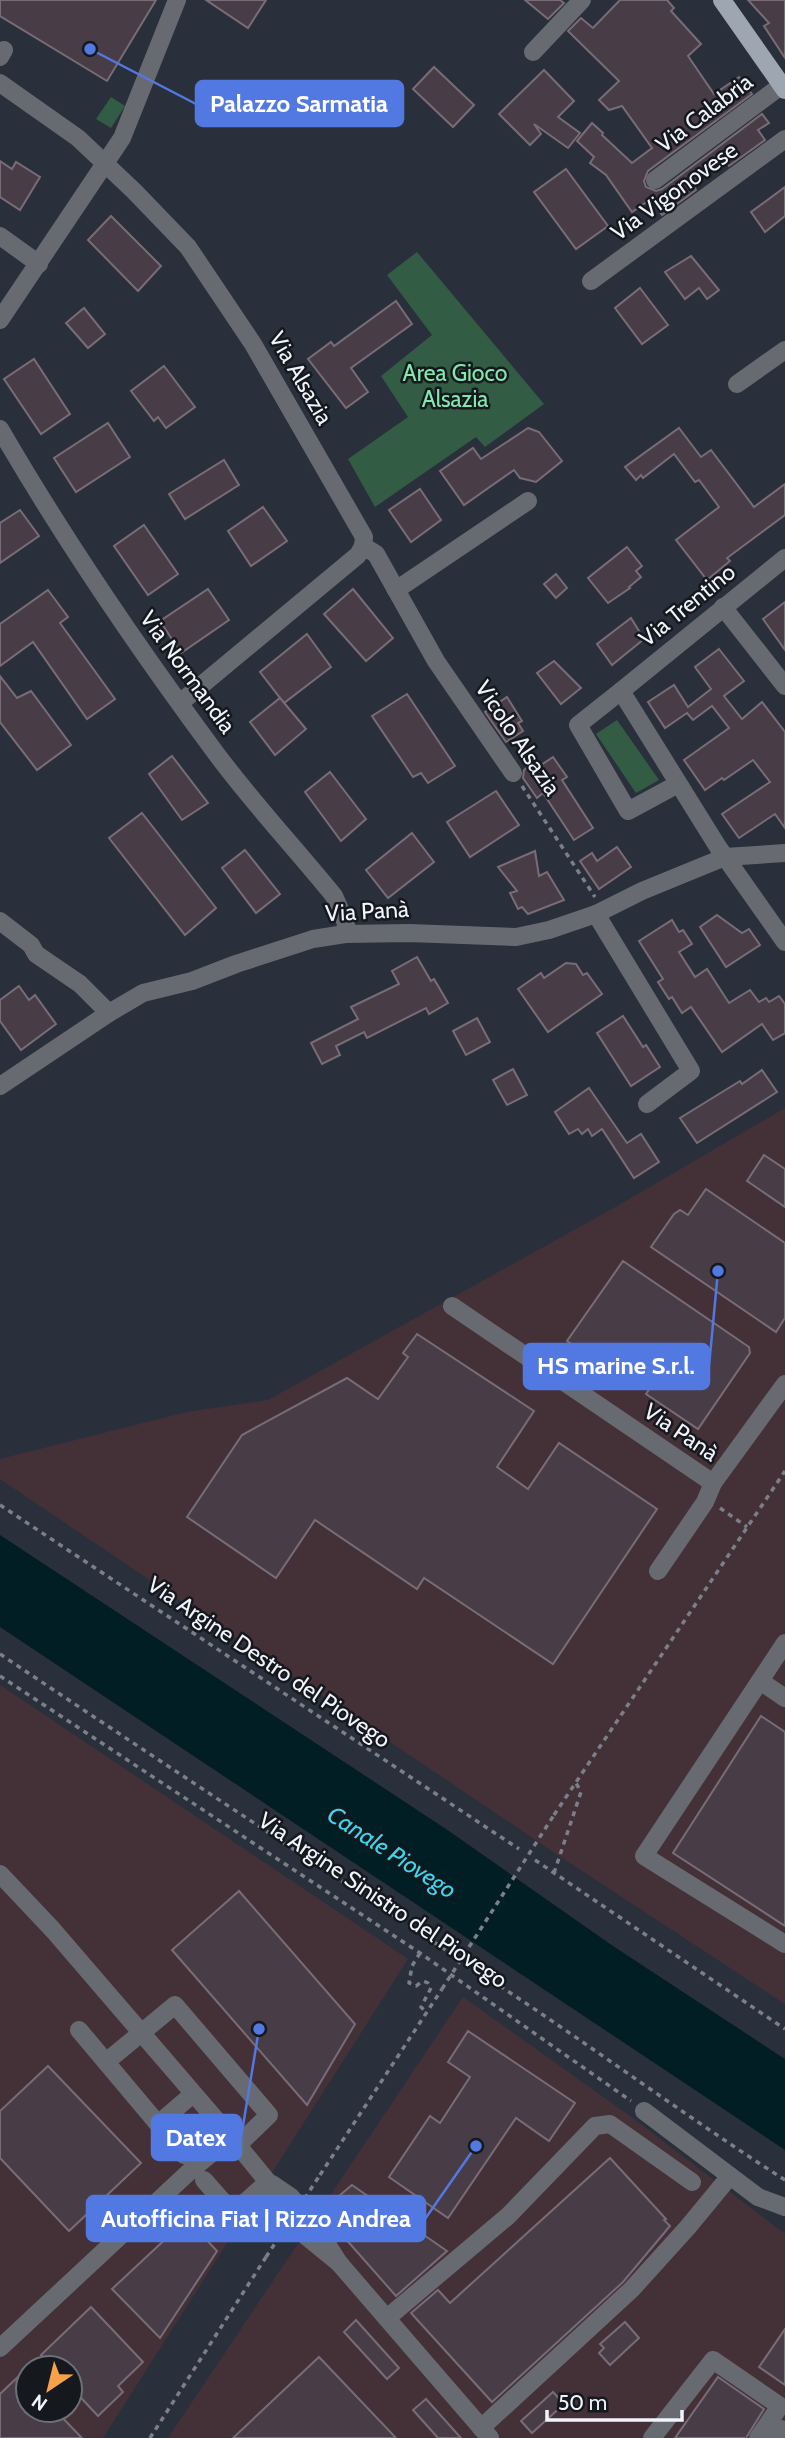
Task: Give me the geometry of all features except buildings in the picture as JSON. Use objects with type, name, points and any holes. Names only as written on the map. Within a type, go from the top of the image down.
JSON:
[{"type":"main road","points":[[722,0],[784,87]]},
{"type":"street","points":[[0,320],[106,165],[133,116],[177,0]]},
{"type":"street","points":[[533,52],[582,0]]},
{"type":"street","name":"Via Alsazia","points":[[0,83],[78,138],[188,247],[226,302],[301,425],[363,537],[363,547]]},
{"type":"street","name":"Via Calabria","points":[[655,180],[784,87]]},
{"type":"street","name":"Via Vigonovese","points":[[591,281],[785,139]]},
{"type":"street","points":[[0,236],[39,264]]},
{"type":"street","points":[[737,384],[785,350]]},
{"type":"street","name":"Via Normandia","points":[[0,429],[43,503],[100,590],[216,754],[334,896],[346,923],[345,934]]},
{"type":"street","points":[[396,590],[528,501]]},
{"type":"street","points":[[180,703],[358,555],[363,547]]},
{"type":"street","name":"Vicolo Alsazia","points":[[363,547],[376,554],[436,661],[513,773]]},
{"type":"street","name":"Via Trentino","points":[[678,784],[628,811],[578,725],[785,558]]},
{"type":"street","points":[[723,607],[785,687]]},
{"type":"street","points":[[621,691],[725,857],[785,942]]},
{"type":"street","name":"Via Panà","points":[[0,1086],[108,1013],[143,993],[192,981],[313,939],[345,934],[410,933],[516,937],[549,930],[600,912],[642,891],[725,857],[785,853]]},
{"type":"street","points":[[600,912],[691,1071],[647,1104]]},
{"type":"street","points":[[0,921],[31,945],[36,954],[80,984],[108,1013]]},
{"type":"street","name":"Via Panà","points":[[452,1306],[710,1491],[785,1384]]},
{"type":"street","points":[[658,1571],[710,1491]]},
{"type":"street","points":[[785,1643],[644,1856],[785,1944]]},
{"type":"street","points":[[760,1681],[785,1698]]},
{"type":"street","points":[[0,1874],[53,1930],[234,2141],[268,2182],[283,2208],[307,2237],[340,2263],[486,2433],[631,2290],[730,2176]]},
{"type":"street","points":[[0,2348],[190,2171],[269,2115],[176,2005],[106,2062]]},
{"type":"street","points":[[79,2030],[184,2155]]},
{"type":"street","points":[[158,2124],[194,2094]]},
{"type":"street","points":[[644,2110],[785,2218]]},
{"type":"street","points":[[387,2318],[508,2216],[595,2126],[610,2124],[692,2182]]},
{"type":"street","points":[[204,2180],[233,2213],[268,2182]]},
{"type":"street","points":[[758,2197],[785,2207]]},
{"type":"street","points":[[652,2438],[713,2360],[780,2406],[758,2438]]},
{"type":"street","points":[[774,2438],[781,2429],[785,2432]]},
{"type":"path","name":"Vicolo Alsazia","points":[[513,773],[600,912]]},
{"type":"path","points":[[149,2438],[554,1815],[785,1471]]},
{"type":"path","points":[[710,1491],[747,1527]]},
{"type":"path","name":"Via Argine Destro del Piovego","points":[[0,1505],[519,1849]]},
{"type":"path","points":[[0,1654],[405,1922],[785,2180]]},
{"type":"path","name":"Via Argine Sinistro del Piovego","points":[[0,1676],[420,1953],[644,2110]]},
{"type":"path","points":[[554,1873],[581,1792],[576,1783]]},
{"type":"path","points":[[535,1860],[785,2029]]},
{"type":"path","points":[[420,1953],[412,1966],[409,1983],[416,1986],[423,1981],[431,1988],[422,2007],[426,2012]]},
{"type":"shaded area","points":[[785,1108],[785,2004],[561,1857],[0,1479],[0,1459],[187,1412],[268,1400],[619,1205]]},
{"type":"shaded area","points":[[0,1685],[408,1959],[103,2438],[0,2438]]},
{"type":"shaded area","points":[[463,1997],[630,2116],[785,2234],[785,2438],[168,2438]]},
{"type":"green space","points":[[111,97],[125,106],[111,128],[96,119]]},
{"type":"green space","name":"Area Gioco Alsazia","points":[[417,252],[544,404],[485,447],[476,437],[375,507],[348,459],[408,417],[381,376],[432,335],[387,275]]},
{"type":"green space","points":[[617,720],[659,780],[636,793],[596,734]]},
{"type":"water","name":"Canale Piovego","points":[[0,1535],[446,1829],[613,1946],[785,2059],[785,2150],[0,1627]]},
{"type":"place","name":"Palazzo Sarmatia","points":[[90,49]]},
{"type":"place","name":"HS marine S.r.l.","points":[[718,1271]]},
{"type":"place","name":"Datex","points":[[259,2029]]},
{"type":"place","name":"Autofficina Fiat | Rizzo Andrea","points":[[476,2146]]}]
